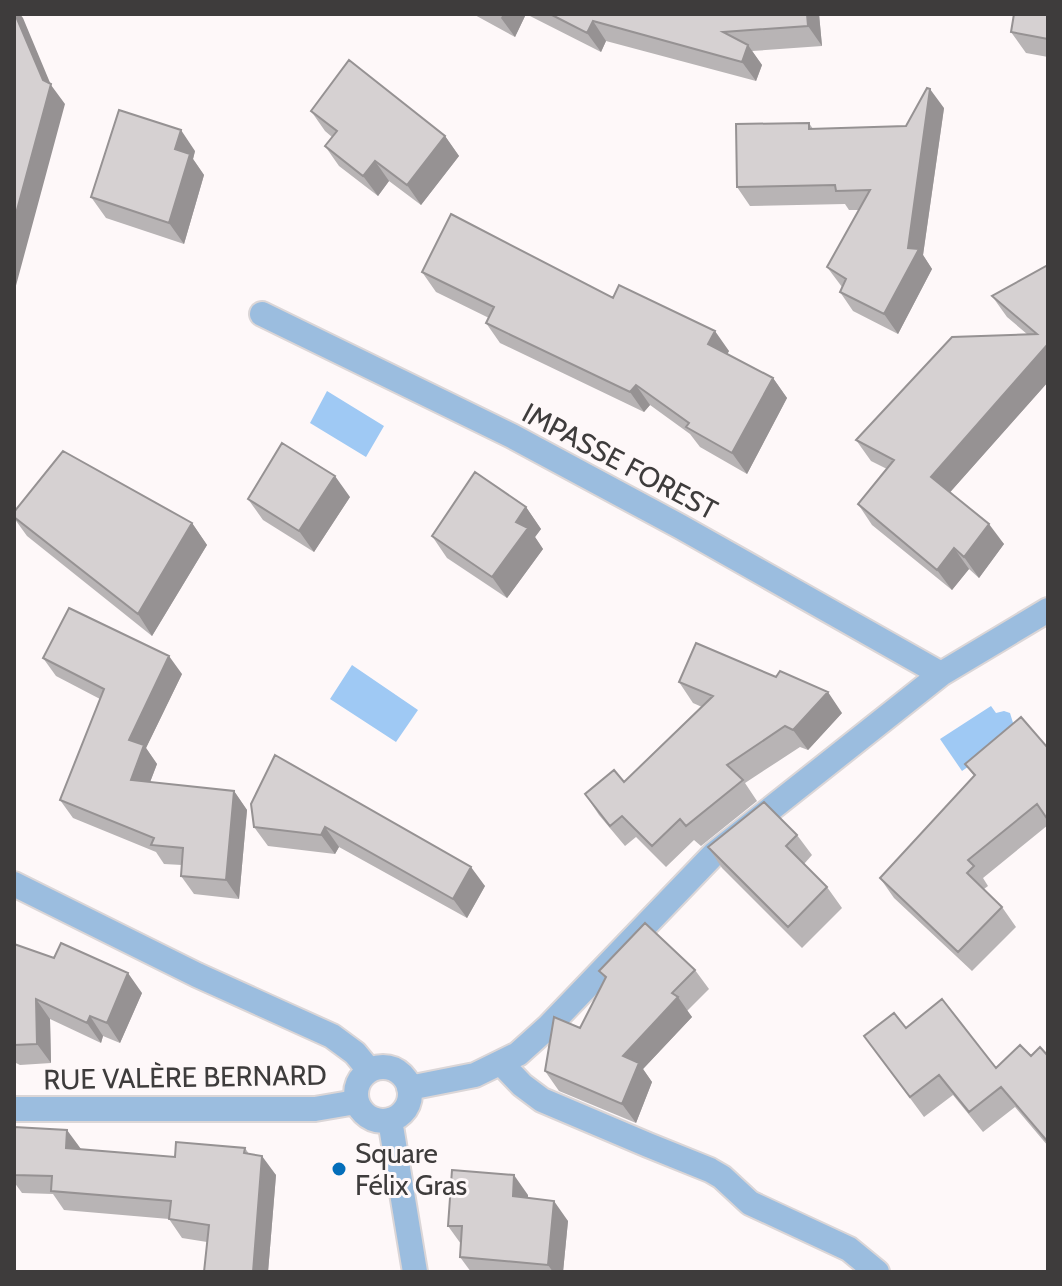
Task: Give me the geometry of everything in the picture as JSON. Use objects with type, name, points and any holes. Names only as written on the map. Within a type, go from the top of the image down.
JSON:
[{"type":"street","name":"IMPASSE FOREST","points":[[262,314],[512,436],[681,527],[941,674]]},
{"type":"street","points":[[409,1088],[475,1075],[518,1054],[548,1027],[714,854],[941,674],[1048,610]]},
{"type":"street","points":[[14,884],[197,975],[332,1036],[355,1053],[369,1070]]},
{"type":"street","points":[[501,1063],[542,1100],[710,1170],[750,1203],[849,1249],[877,1272]]},
{"type":"street","points":[[378,1067],[396,1070],[403,1075],[409,1088],[407,1107],[390,1120],[376,1121],[367,1116],[356,1102],[357,1083],[369,1070],[378,1067]]},
{"type":"street","name":"RUE VALÈRE BERNARD","points":[[14,1109],[315,1109],[356,1102]]},
{"type":"street","points":[[390,1120],[415,1272]]},
{"type":"water","points":[[327,391],[384,426],[366,457],[310,423]]},
{"type":"water","points":[[352,665],[418,710],[396,742],[330,699]]},
{"type":"water","points":[[991,706],[996,713],[1010,713],[1014,726],[1011,737],[962,771],[940,739]]},
{"type":"building","points":[[14,14],[43,80],[51,84],[14,221]]},
{"type":"building","points":[[550,14],[807,14],[808,26],[723,32],[748,45],[742,62],[593,21],[587,33]]},
{"type":"building","points":[[1014,14],[1048,14],[1048,39],[1011,32]]},
{"type":"building","points":[[349,60],[445,136],[407,185],[375,161],[363,176],[325,146],[337,131],[311,111]]},
{"type":"building","points":[[927,88],[930,89],[908,248],[919,249],[884,314],[840,292],[846,279],[827,267],[870,190],[836,191],[835,185],[737,187],[736,124],[809,123],[809,129],[906,126]]},
{"type":"building","points":[[119,110],[181,130],[175,149],[190,154],[169,223],[91,197]]},
{"type":"building","points":[[451,214],[613,298],[619,285],[715,331],[708,344],[773,378],[732,453],[686,427],[689,423],[636,385],[630,392],[486,323],[494,307],[422,272]]},
{"type":"building","points":[[1048,265],[1048,344],[931,477],[989,524],[964,557],[954,548],[937,570],[858,504],[894,460],[856,440],[952,337],[1037,334],[992,296]]},
{"type":"building","points":[[282,443],[335,476],[299,531],[248,499]]},
{"type":"building","points":[[63,451],[192,523],[138,614],[14,517],[14,512]]},
{"type":"building","points":[[475,472],[526,507],[516,522],[528,528],[492,577],[432,536]]},
{"type":"building","points":[[69,608],[169,656],[129,740],[144,745],[131,780],[234,791],[226,880],[181,876],[183,848],[151,845],[154,838],[60,800],[104,689],[43,658]]},
{"type":"building","points":[[696,643],[776,677],[780,671],[828,692],[793,730],[785,726],[727,765],[743,780],[686,826],[680,819],[652,846],[622,816],[610,826],[585,794],[614,770],[624,782],[713,696],[679,682]]},
{"type":"building","points":[[1021,717],[1048,748],[1048,820],[1037,804],[968,860],[974,866],[967,873],[1002,907],[958,952],[880,878],[975,775],[965,764]]},
{"type":"building","points":[[275,755],[471,867],[453,899],[325,827],[321,835],[254,827],[251,804]]},
{"type":"building","points":[[764,802],[797,835],[786,846],[827,887],[788,927],[708,847]]},
{"type":"building","points":[[645,923],[695,970],[672,993],[678,997],[623,1056],[639,1063],[622,1104],[545,1071],[554,1017],[580,1028],[606,977],[599,971]]},
{"type":"building","points":[[61,943],[128,973],[107,1023],[90,1016],[87,1023],[36,999],[37,1044],[14,1045],[14,944],[54,958]]},
{"type":"building","points":[[942,999],[996,1068],[1020,1045],[1031,1056],[1040,1047],[1048,1056],[1048,1142],[1001,1087],[969,1112],[939,1075],[910,1097],[864,1036],[894,1013],[906,1028]]},
{"type":"building","points":[[14,1127],[67,1130],[66,1148],[175,1157],[176,1142],[245,1148],[244,1153],[262,1156],[253,1272],[204,1272],[209,1225],[169,1219],[171,1201],[51,1191],[52,1176],[14,1175]]},
{"type":"building","points":[[452,1170],[514,1175],[513,1196],[554,1201],[548,1265],[460,1257],[462,1226],[448,1226]]},
{"type":"place","name":"Square Félix Gras","points":[[339,1169]]}]
